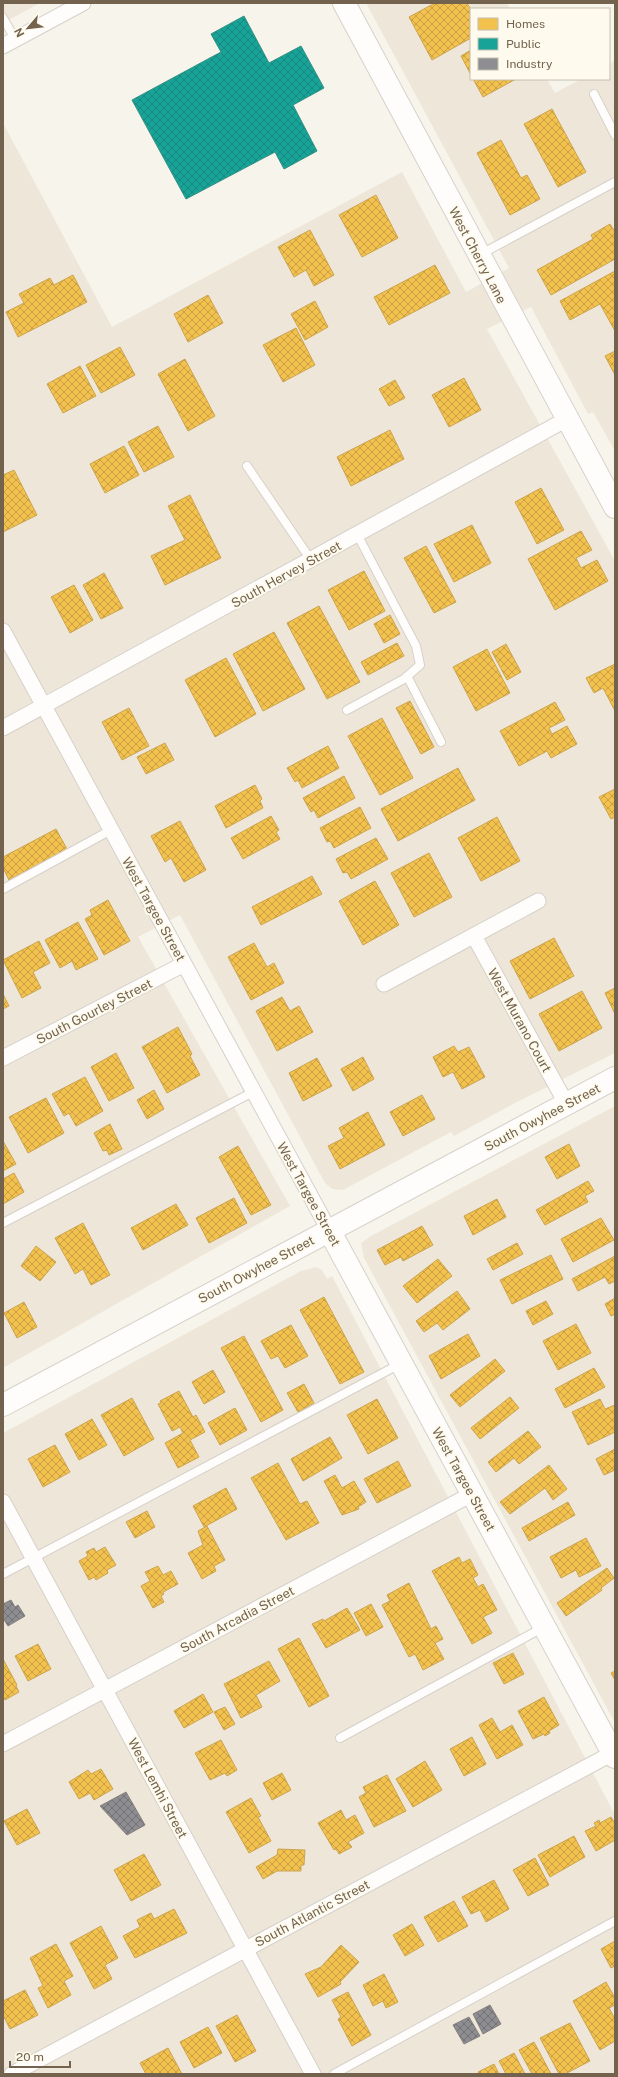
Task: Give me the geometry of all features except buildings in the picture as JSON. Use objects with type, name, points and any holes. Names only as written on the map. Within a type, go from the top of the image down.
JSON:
[{"type":"street","points":[[9,43],[83,3]]},
{"type":"street","name":"West Cherry Lane","points":[[344,3],[478,256],[615,507]]},
{"type":"street","name":"South Hervey Street","points":[[3,728],[567,418]]},
{"type":"street","name":"West Targee Street","points":[[3,631],[614,1755]]},
{"type":"street","points":[[384,984],[538,901]]},
{"type":"street","name":"West Murano Court","points":[[474,936],[567,1105]]},
{"type":"street","name":"South Gourley Street","points":[[3,1058],[184,964]]},
{"type":"street","name":"South Owyhee Street","points":[[3,1405],[615,1078]]},
{"type":"street","name":"South Arcadia Street","points":[[3,1744],[472,1494]]},
{"type":"street","name":"West Lemhi Street","points":[[3,1502],[313,2074]]},
{"type":"street","name":"South Atlantic Street","points":[[12,2074],[245,1949],[614,1755]]},
{"type":"lane","points":[[3,18],[9,43]]},
{"type":"lane","points":[[594,94],[615,135]]},
{"type":"lane","points":[[478,256],[615,182]]},
{"type":"lane","points":[[247,466],[311,560]]},
{"type":"lane","points":[[347,710],[407,676],[420,665],[416,646],[357,534]]},
{"type":"lane","points":[[407,676],[441,742]]},
{"type":"lane","points":[[3,889],[111,830]]},
{"type":"lane","points":[[3,1223],[254,1092]]},
{"type":"lane","points":[[3,1574],[401,1363]]},
{"type":"lane","points":[[340,1738],[544,1627]]},
{"type":"lane","points":[[334,2074],[615,1920]]},
{"type":"shaded area","points":[[3,3],[40,3],[3,23]]},
{"type":"shaded area","points":[[366,3],[507,3],[510,8],[470,8],[470,80],[548,80],[555,93],[579,80],[610,80],[610,63],[615,60],[615,451],[593,412],[588,414],[531,307],[487,329],[615,561],[615,1053],[519,1101],[454,1136],[451,1132],[343,1190],[332,1189],[325,1183],[180,915],[138,937],[290,1206],[3,1368],[3,123],[112,327],[402,172],[466,292],[509,268]]},
{"type":"shaded area","points":[[615,1106],[615,1723],[364,1258],[361,1243],[371,1236]]},
{"type":"shaded area","points":[[316,1267],[322,1270],[327,1279],[332,1276],[615,1815],[615,2074],[3,2074],[3,1433],[301,1271]]}]
